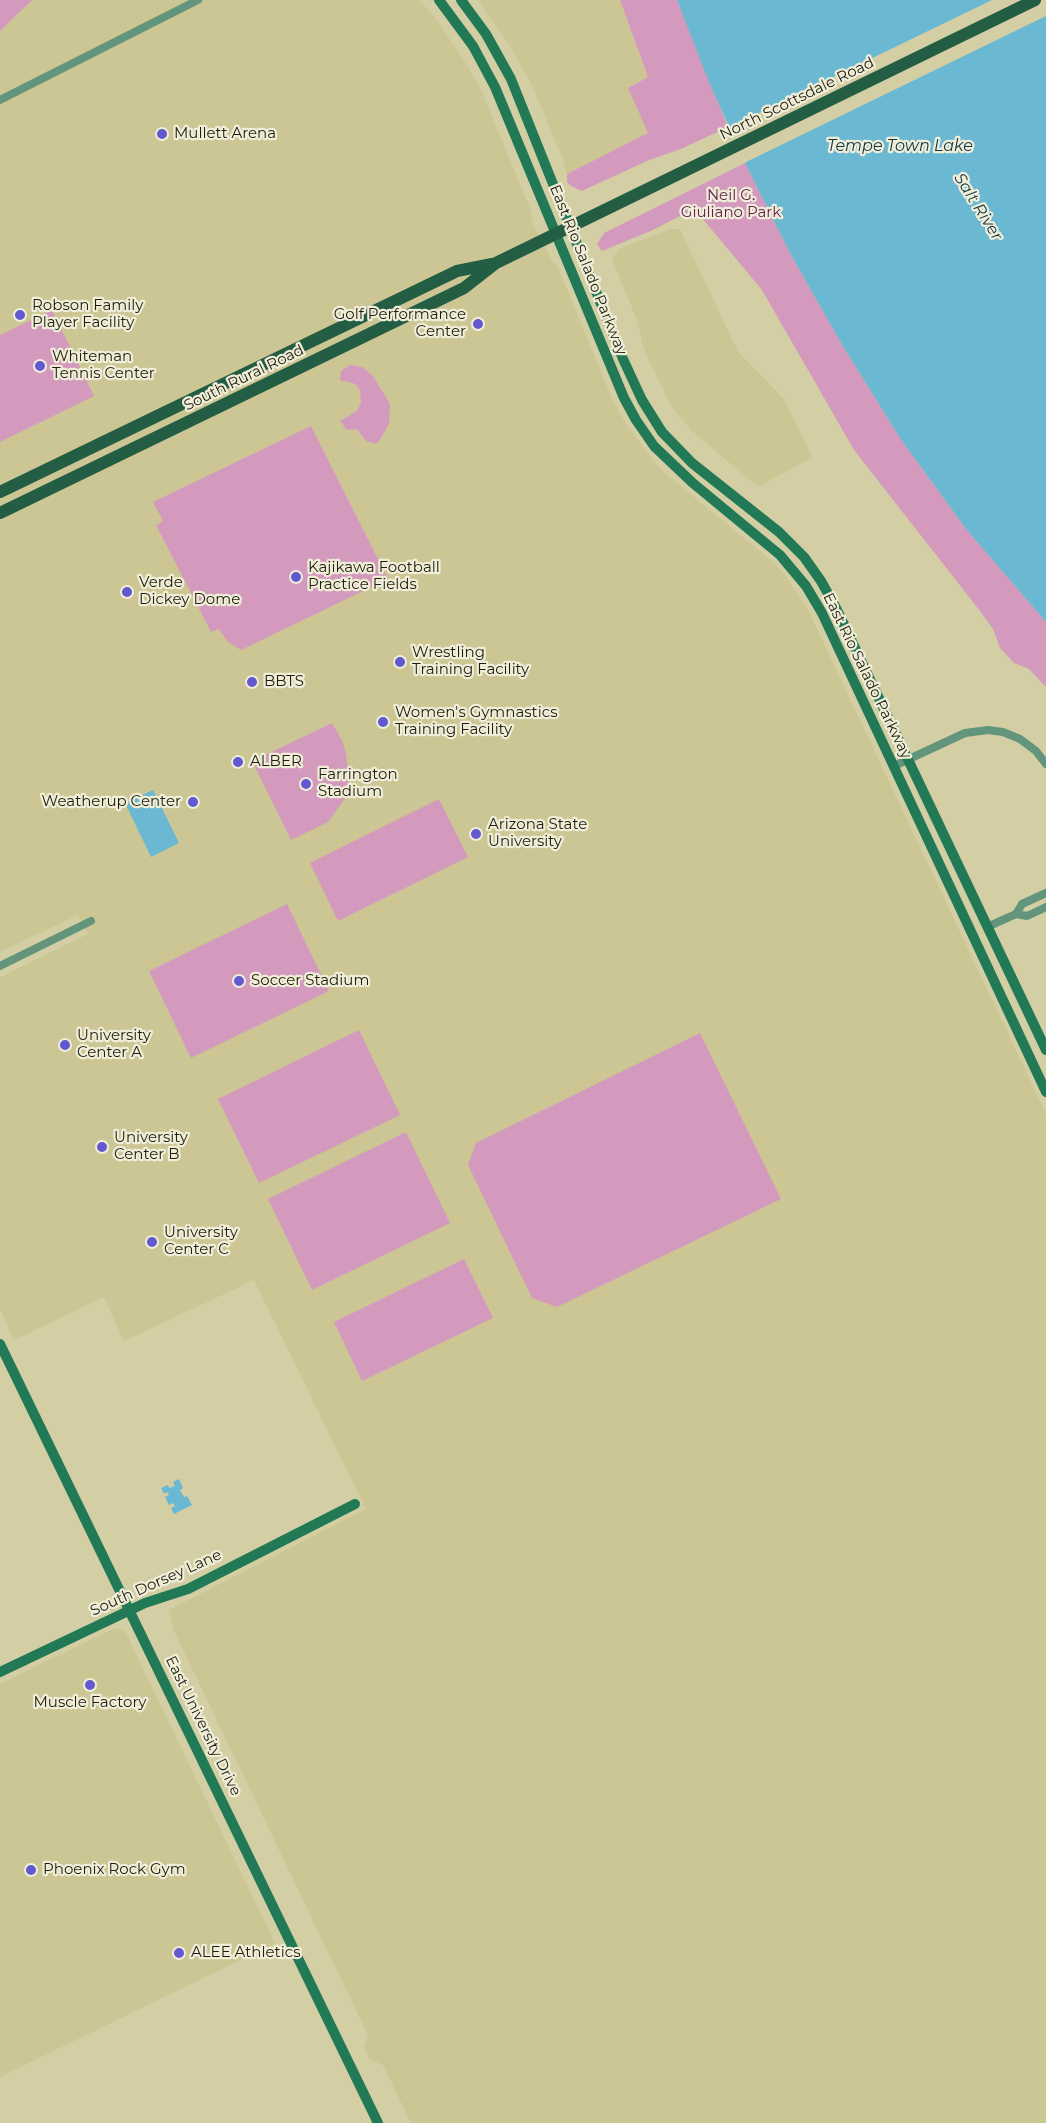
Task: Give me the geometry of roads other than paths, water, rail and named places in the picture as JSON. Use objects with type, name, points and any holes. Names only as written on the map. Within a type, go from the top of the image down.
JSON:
[{"type":"main road","name":"East Rio Salado Parkway","points":[[439,0],[473,46],[495,87],[624,398],[636,420],[654,446],[669,461],[780,555],[806,586],[822,614],[1046,1092]]},
{"type":"main road","name":"East Rio Salado Parkway","points":[[460,0],[486,34],[512,79],[623,359],[642,400],[662,432],[692,463],[779,532],[804,557],[821,581],[836,608],[1046,1050]]},
{"type":"main road","name":"North Scottsdale Road","points":[[572,226],[1035,0]]},
{"type":"main road","name":"South Rural Road","points":[[0,513],[464,288],[496,263],[572,226]]},
{"type":"main road","name":"South Rural Road","points":[[0,492],[457,271],[496,263]]},
{"type":"main road","name":"East University Drive","points":[[0,1344],[378,2123]]},
{"type":"main road","name":"South Dorsey Lane","points":[[0,1672],[130,1610],[188,1589],[355,1504]]},
{"type":"street","points":[[0,100],[198,0]]},
{"type":"street","points":[[894,766],[965,733],[988,730],[1003,732],[1020,739],[1036,751],[1046,764]]},
{"type":"street","points":[[1016,914],[1022,904],[1046,892]]},
{"type":"street","points":[[987,927],[1016,914],[1027,916],[1046,907]]},
{"type":"street","points":[[0,966],[90,921]]},
{"type":"water","name":"Tempe Town Lake","points":[[677,0],[1046,0],[1046,622],[966,529],[900,438],[841,343],[790,253],[745,163],[709,82]]},
{"type":"water","points":[[153,790],[179,843],[151,857],[125,803]]},
{"type":"water","points":[[179,1479],[183,1488],[180,1490],[192,1505],[174,1514],[171,1508],[175,1506],[173,1503],[169,1505],[165,1497],[169,1495],[167,1492],[164,1494],[161,1488],[168,1485],[169,1488],[175,1486],[173,1482]]},
{"type":"place","name":"Mullett Arena","points":[[162,134]]},
{"type":"place","name":"Robson Family Player Facility","points":[[20,315]]},
{"type":"place","name":"Golf Performance Center","points":[[478,324]]},
{"type":"place","name":"Whiteman Tennis Center","points":[[40,366]]},
{"type":"place","name":"Kajikawa Football Practice Fields","points":[[296,577]]},
{"type":"place","name":"Verde Dickey Dome","points":[[127,592]]},
{"type":"place","name":"Wrestling Training Facility","points":[[400,662]]},
{"type":"place","name":"BBTS","points":[[252,682]]},
{"type":"place","name":"Women's Gymnastics Training Facility","points":[[383,722]]},
{"type":"place","name":"ALBER","points":[[238,762]]},
{"type":"place","name":"Farrington Stadium","points":[[306,784]]},
{"type":"place","name":"Weatherup Center","points":[[193,802]]},
{"type":"place","name":"Arizona State University","points":[[476,834]]},
{"type":"place","name":"Soccer Stadium","points":[[239,981]]},
{"type":"place","name":"University Center A","points":[[65,1045]]},
{"type":"place","name":"University Center B","points":[[102,1147]]},
{"type":"place","name":"University Center C","points":[[152,1242]]},
{"type":"place","name":"Muscle Factory","points":[[90,1685]]},
{"type":"place","name":"Phoenix Rock Gym","points":[[31,1870]]},
{"type":"place","name":"ALEE Athletics","points":[[179,1953]]},
{"type":"park label","name":"Neil G. Giuliano Park","points":[[731,204]]},
{"type":"water label","name":"Salt River","points":[[978,207]]}]
